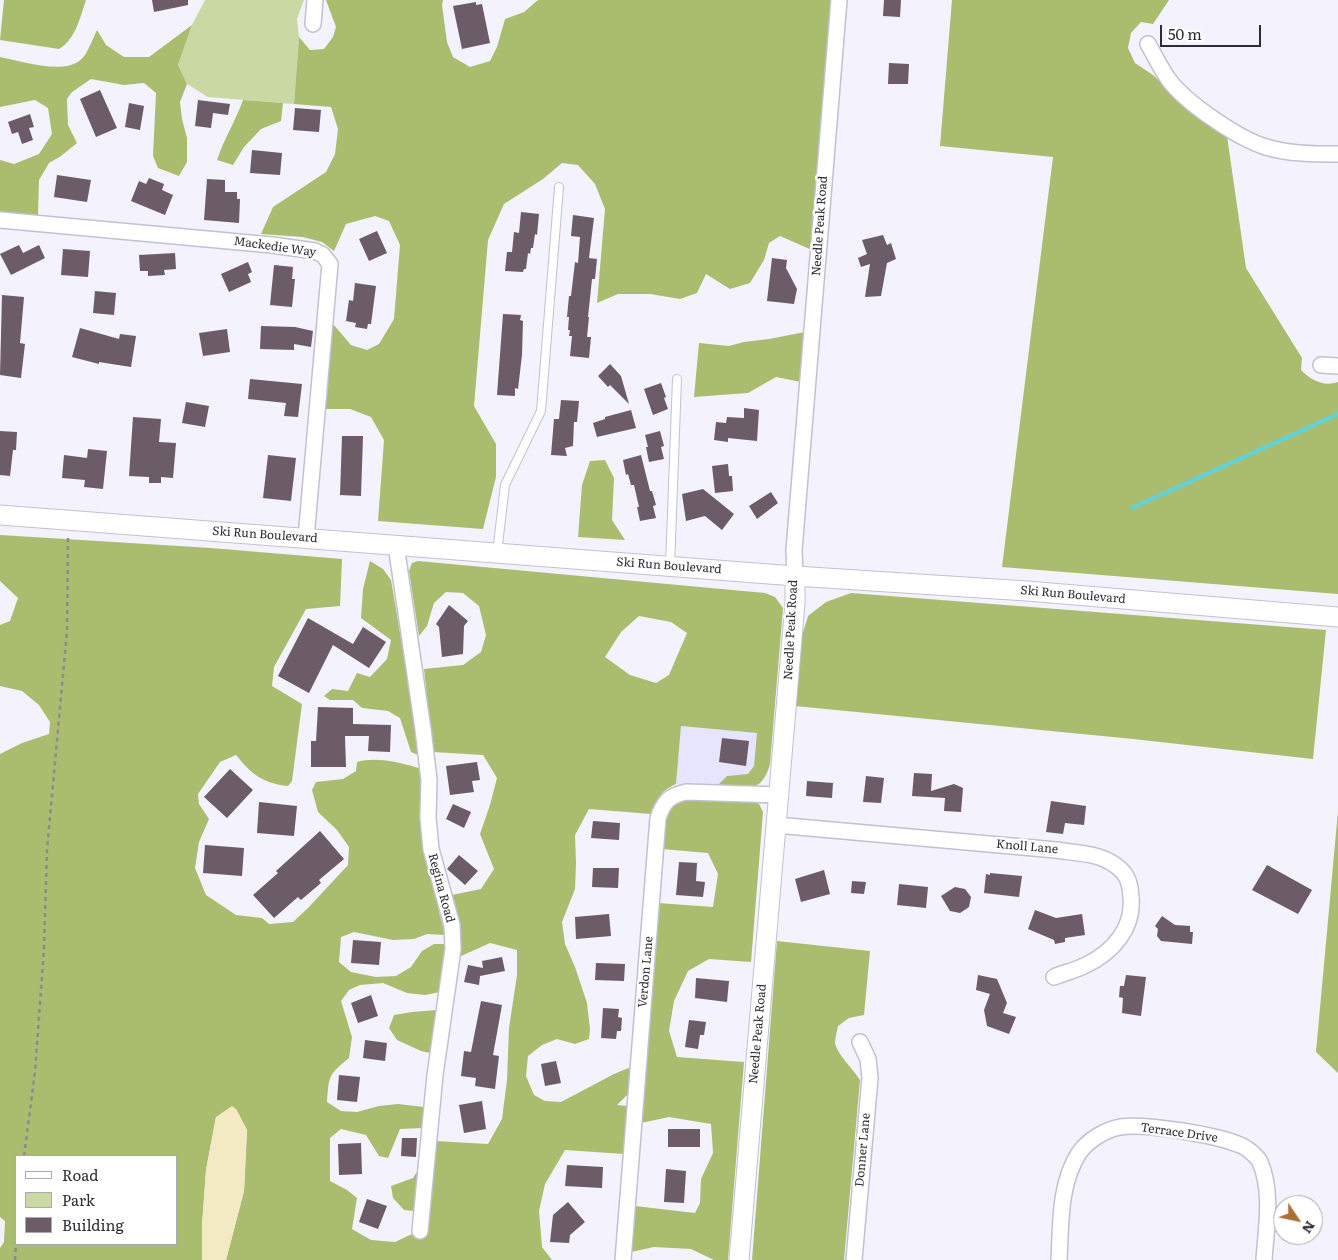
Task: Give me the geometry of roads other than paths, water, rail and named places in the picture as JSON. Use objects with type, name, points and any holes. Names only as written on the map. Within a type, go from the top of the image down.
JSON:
[{"type":"street","points":[[313,24],[315,0]]},
{"type":"street","name":"Needle Peak Road","points":[[739,1260],[795,603],[794,550],[838,0]]},
{"type":"street","points":[[1148,44],[1170,81],[1201,110],[1236,134],[1266,147],[1307,154],[1338,154]]},
{"type":"street","name":"Mackedie Way","points":[[0,220],[272,245],[315,251],[323,255],[330,264],[306,538]]},
{"type":"street","points":[[1321,366],[1338,366]]},
{"type":"street","name":"Ski Run Boulevard","points":[[0,515],[795,576],[1028,591],[1338,617]]},
{"type":"street","name":"Regina Road","points":[[396,545],[429,780],[428,818],[431,849],[452,925],[453,949],[435,1074],[420,1231]]},
{"type":"street","name":"Verdon Lane","points":[[624,1260],[658,818],[663,804],[675,794],[686,792],[779,795]]},
{"type":"street","name":"Knoll Lane","points":[[776,826],[1056,850],[1092,855],[1115,864],[1130,880],[1132,906],[1128,927],[1114,947],[1086,965],[1054,977]]},
{"type":"street","name":"Donner Lane","points":[[854,1260],[870,1078],[868,1059],[860,1042]]},
{"type":"street","name":"Terrace Drive","points":[[1059,1260],[1066,1181],[1080,1152],[1098,1135],[1119,1127],[1138,1126],[1222,1139],[1242,1146],[1259,1160],[1266,1185],[1267,1216],[1264,1260]]},
{"type":"lane","points":[[497,553],[505,485],[541,411],[559,187]]},
{"type":"lane","points":[[670,566],[676,379]]},
{"type":"waterway","points":[[1132,508],[1338,414]]}]
